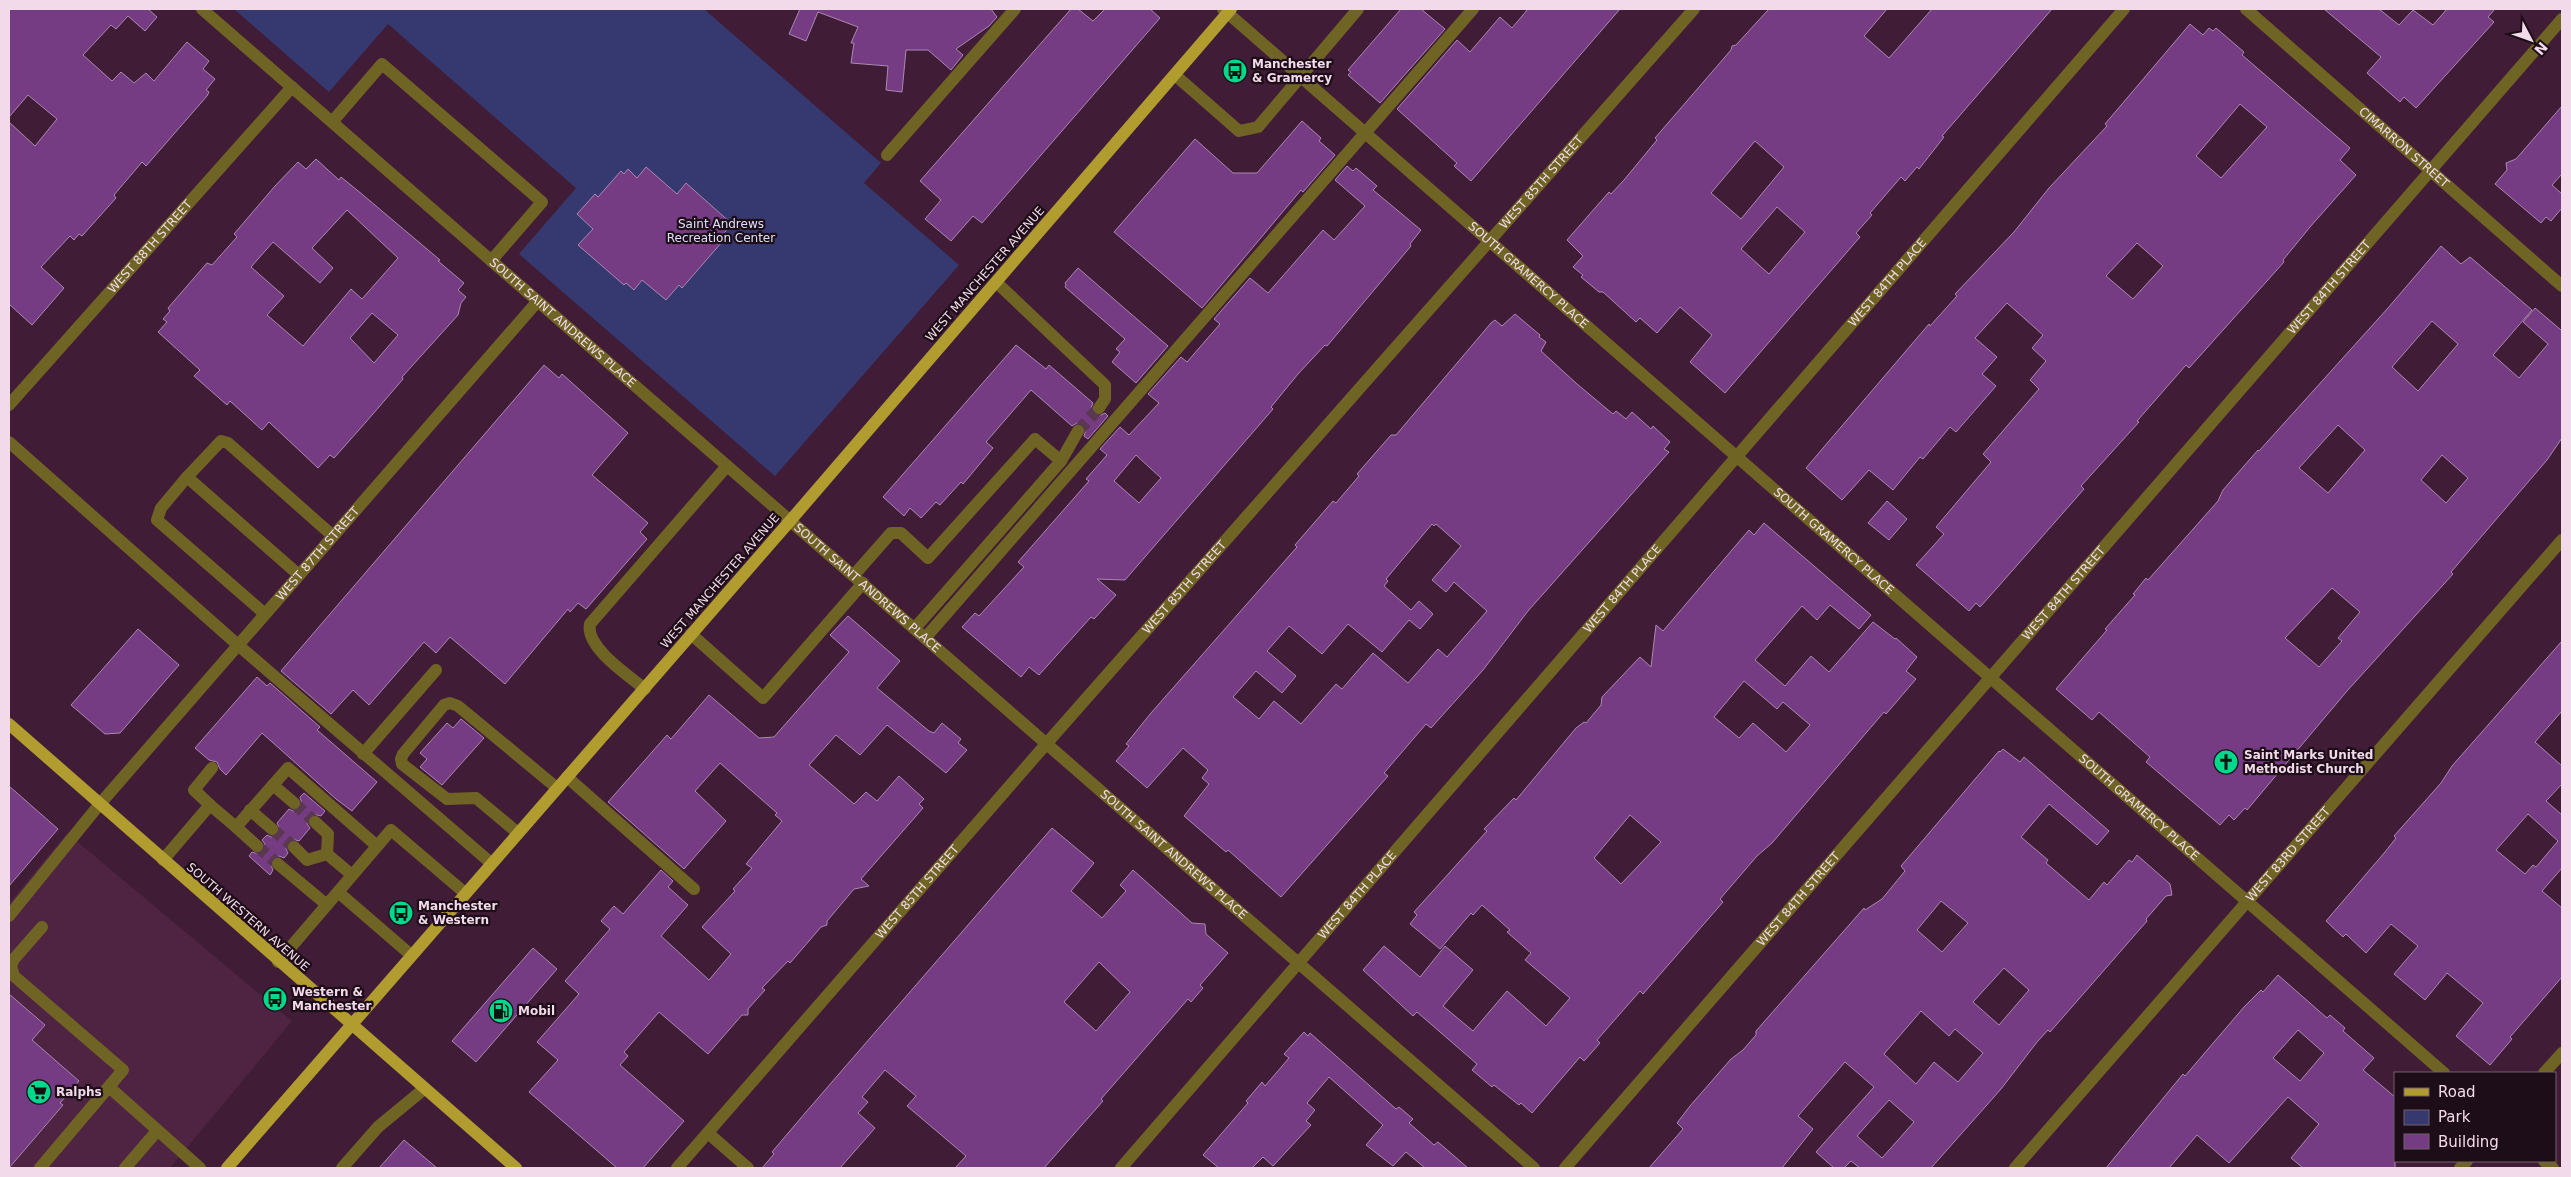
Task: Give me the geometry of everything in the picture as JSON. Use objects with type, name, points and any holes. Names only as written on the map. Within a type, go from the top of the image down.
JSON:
[{"type":"main road","name":"WEST MANCHESTER AVENUE","points":[[226,1168],[566,777],[645,689],[1175,74],[1227,10]]},
{"type":"main road","name":"SOUTH WESTERN AVENUE","points":[[9,724],[278,962],[516,1168]]},
{"type":"street","name":"SOUTH SAINT ANDREWS PLACE","points":[[202,9],[1534,1168]]},
{"type":"street","points":[[887,155],[1015,9]]},
{"type":"street","points":[[1175,74],[1239,131],[1258,127],[1358,9]]},
{"type":"street","points":[[926,637],[1473,9]]},
{"type":"street","name":"WEST 85TH STREET","points":[[677,1168],[1047,743],[1694,9]]},
{"type":"street","name":"WEST 84TH PLACE","points":[[1121,1168],[1300,964],[2124,9]]},
{"type":"street","name":"CIMARRON STREET","points":[[2246,9],[2562,286]]},
{"type":"street","name":"SOUTH GRAMERCY PLACE","points":[[1227,10],[1365,133],[2443,1072]]},
{"type":"street","name":"WEST 84TH STREET","points":[[1565,1168],[2562,18]]},
{"type":"street","points":[[332,122],[382,64],[542,202],[491,262]]},
{"type":"street","name":"WEST 88TH STREET","points":[[9,405],[292,87]]},
{"type":"street","points":[[996,282],[1105,385],[1105,399],[1099,408]]},
{"type":"street","name":"WEST 87TH STREET","points":[[9,916],[99,805],[537,302]]},
{"type":"street","points":[[915,628],[1061,461],[1078,431]]},
{"type":"street","points":[[692,634],[763,698],[858,579],[890,533],[900,533],[928,558],[1035,439],[1061,461]]},
{"type":"street","points":[[265,614],[156,520],[160,508],[187,477],[221,441],[228,443],[333,536]]},
{"type":"street","points":[[9,442],[238,645],[491,863]]},
{"type":"street","points":[[645,689],[600,651],[588,632],[590,624],[727,466]]},
{"type":"street","points":[[187,477],[299,575]]},
{"type":"street","name":"WEST 83RD STREET","points":[[2015,1168],[2562,540]]},
{"type":"street","points":[[363,754],[436,670]]},
{"type":"street","points":[[518,833],[476,798],[447,799],[402,764],[401,759],[444,705],[450,703],[458,706],[557,788]]},
{"type":"street","points":[[212,768],[194,790],[257,846]]},
{"type":"street","points":[[236,827],[288,768],[377,846]]},
{"type":"street","points":[[566,777],[694,889]]},
{"type":"street","points":[[272,785],[294,803]]},
{"type":"street","points":[[162,860],[210,805]]},
{"type":"street","points":[[250,810],[272,829]]},
{"type":"street","points":[[315,822],[328,834],[328,854],[352,876]]},
{"type":"street","points":[[278,962],[391,830],[465,893]]},
{"type":"street","points":[[294,847],[307,860],[328,854]]},
{"type":"street","points":[[278,864],[327,905]]},
{"type":"street","points":[[338,892],[411,955]]},
{"type":"street","points":[[40,1168],[123,1070],[14,976],[11,966],[14,959],[42,927]]},
{"type":"street","points":[[2545,1072],[2562,1052]]},
{"type":"street","points":[[109,1087],[200,1168]]},
{"type":"street","points":[[342,1168],[378,1127],[424,1089]]},
{"type":"street","points":[[125,1168],[157,1131]]},
{"type":"street","points":[[708,1133],[748,1168]]},
{"type":"shaded area","points":[[67,833],[292,1021],[170,1168],[9,1168],[9,903]]},
{"type":"green space","name":"Saint Andrews Recreation Center","points":[[234,9],[704,9],[881,163],[864,183],[959,265],[775,476],[519,254],[576,188],[388,24],[329,92]]},
{"type":"building","points":[[9,9],[148,9],[157,17],[145,31],[128,16],[116,29],[111,25],[83,55],[112,81],[121,72],[134,83],[146,73],[154,81],[187,42],[209,61],[203,69],[215,79],[206,90],[209,92],[207,96],[146,166],[142,162],[114,195],[116,198],[82,236],[79,234],[74,240],[70,236],[41,267],[64,288],[32,325],[9,304],[9,122],[35,146],[57,119],[28,95],[9,117]]},
{"type":"building","points":[[800,9],[991,9],[997,17],[989,26],[956,49],[963,55],[951,70],[928,50],[906,50],[902,92],[886,90],[888,66],[851,63],[854,43],[851,43],[858,27],[818,12],[806,41],[789,34]]},
{"type":"building","points":[[1071,9],[1078,9],[1093,21],[1105,9],[1150,9],[1160,18],[982,223],[973,216],[951,241],[925,219],[941,200],[920,181]]},
{"type":"building","points":[[1401,9],[1421,9],[1445,29],[1380,103],[1348,75],[1351,72],[1348,70]]},
{"type":"building","points":[[1528,9],[1620,9],[1471,181],[1454,166],[1457,163],[1397,109],[1457,40],[1470,52],[1500,17],[1512,28]]},
{"type":"building","points":[[1769,9],[1887,9],[1864,36],[1889,58],[1932,9],[2052,9],[1942,136],[1944,137],[1919,169],[1917,167],[1905,181],[1901,177],[1870,213],[1872,215],[1856,233],[1860,237],[1725,393],[1690,362],[1712,335],[1680,307],[1657,333],[1640,318],[1636,322],[1603,292],[1599,292],[1581,277],[1583,275],[1573,267],[1583,256],[1567,240],[1609,192],[1611,194],[1624,180],[1657,140],[1655,138],[1731,50],[1732,46],[1736,45]],"holes":[[[1755,141],[1784,167],[1741,219],[1711,193]],[[1777,207],[1805,232],[1769,274],[1741,249]]]},
{"type":"building","points":[[2324,9],[2379,9],[2399,25],[2413,10],[2433,25],[2447,9],[2495,9],[2488,17],[2494,22],[2416,108],[2404,97],[2400,102],[2367,73],[2381,57]]},
{"type":"building","points":[[2190,24],[2203,35],[2209,28],[2213,31],[2216,28],[2244,52],[2242,55],[2350,148],[2340,160],[2356,175],[2310,227],[2283,260],[2284,262],[2189,368],[2186,365],[2137,421],[2139,422],[2081,486],[2084,489],[1997,588],[1980,607],[1976,603],[1969,611],[1916,565],[1944,534],[1936,527],[1991,462],[1983,454],[2039,389],[2030,380],[2046,361],[2032,348],[2043,335],[2007,303],[1975,338],[1997,357],[1982,374],[1996,386],[1956,432],[1950,427],[1923,459],[1920,457],[1893,490],[1869,470],[1842,500],[1806,468],[1929,324],[1930,326],[1957,296],[1955,294],[2014,232],[2049,188],[2107,126],[2105,124]],"holes":[[[2240,104],[2267,127],[2221,178],[2196,156]],[[2137,243],[2163,266],[2133,299],[2106,276]]]},
{"type":"building","points":[[2562,106],[2562,174],[2552,185],[2562,194],[2562,208],[2551,221],[2546,217],[2541,223],[2495,184],[2507,170],[2506,163],[2516,159]]},
{"type":"building","points":[[1302,121],[1321,138],[1319,141],[1335,155],[1303,192],[1301,190],[1202,308],[1114,232],[1195,139],[1233,173],[1257,173]]},
{"type":"building","points":[[316,159],[339,180],[341,177],[440,260],[438,261],[464,283],[458,290],[466,297],[461,303],[458,315],[402,377],[403,379],[366,422],[334,458],[330,455],[318,468],[269,422],[262,430],[230,401],[227,405],[194,376],[200,370],[158,332],[167,322],[163,319],[170,311],[168,308],[207,263],[212,265],[237,237],[234,234],[275,186],[298,162],[306,169]],"holes":[[[347,210],[398,258],[362,299],[351,289],[303,346],[267,315],[284,296],[251,267],[273,242],[320,283],[333,268],[312,248]],[[372,313],[398,335],[374,363],[350,338]]]},
{"type":"building","points":[[1347,166],[1353,171],[1356,168],[1377,186],[1373,190],[1421,230],[1410,244],[1411,246],[1327,346],[1325,345],[1298,374],[1271,407],[1273,409],[1125,580],[1097,579],[1116,595],[1094,619],[1091,617],[1039,675],[1029,667],[1021,677],[962,627],[975,613],[979,616],[1024,567],[1018,562],[1089,481],[1086,479],[1107,455],[1100,449],[1120,427],[1129,435],[1159,403],[1148,394],[1181,357],[1187,362],[1220,324],[1214,319],[1250,278],[1268,293],[1323,230],[1334,240],[1365,206],[1335,180]],"holes":[[[1136,455],[1161,478],[1139,503],[1114,481]]]},
{"type":"building","points":[[646,167],[677,194],[686,183],[732,224],[719,239],[722,242],[682,288],[679,285],[666,300],[642,280],[634,290],[626,283],[624,285],[578,245],[593,229],[577,214],[595,194],[598,197],[621,171],[624,174],[628,169],[637,178]]},
{"type":"building","points":[[2441,246],[2461,264],[2470,257],[2532,310],[2493,355],[2519,378],[2548,344],[2523,322],[2535,308],[2561,330],[2562,328],[2562,438],[2547,460],[2451,572],[2453,574],[2347,691],[2247,810],[2245,808],[2234,820],[2229,815],[2220,825],[2146,762],[2150,757],[2099,712],[2092,720],[2056,689],[2107,630],[2105,629],[2135,595],[2133,594],[2146,578],[2148,580],[2218,501],[2223,490],[2258,450],[2388,308]],"holes":[[[2432,321],[2458,344],[2418,391],[2392,367]],[[2338,425],[2365,450],[2328,493],[2299,468]],[[2442,455],[2468,478],[2446,503],[2421,480]],[[2332,588],[2360,612],[2338,638],[2342,641],[2319,667],[2285,638]]]},
{"type":"building","points":[[1078,268],[1168,346],[1136,383],[1112,362],[1120,352],[1116,349],[1125,339],[1065,287],[1065,283]]},
{"type":"building","points":[[1515,314],[1546,342],[1541,351],[1577,384],[1613,414],[1616,411],[1626,419],[1632,412],[1651,429],[1653,426],[1670,442],[1664,449],[1669,452],[1528,611],[1483,670],[1431,728],[1426,724],[1384,773],[1388,776],[1281,897],[1228,850],[1226,852],[1184,816],[1209,784],[1202,778],[1208,770],[1183,748],[1147,788],[1116,761],[1129,746],[1126,744],[1151,713],[1297,547],[1295,545],[1333,501],[1336,503],[1359,476],[1357,474],[1391,435],[1396,435],[1491,323],[1495,320],[1502,326]],"holes":[[[1432,524],[1434,526],[1436,524],[1461,546],[1432,580],[1446,592],[1454,582],[1487,611],[1447,657],[1438,649],[1408,683],[1373,653],[1342,689],[1336,684],[1301,724],[1274,701],[1259,719],[1233,697],[1256,671],[1282,693],[1296,676],[1267,651],[1289,626],[1322,654],[1348,624],[1382,652],[1409,620],[1420,629],[1433,614],[1419,601],[1411,610],[1384,586],[1388,581],[1386,579]]]},
{"type":"building","points":[[1016,345],[1046,369],[1049,365],[1093,403],[1091,408],[1094,414],[1099,416],[1105,413],[1108,416],[1088,439],[1084,436],[1086,430],[1082,424],[1077,423],[1072,426],[1031,390],[986,442],[993,448],[963,484],[961,482],[940,505],[936,502],[921,518],[910,508],[904,516],[883,497]]},
{"type":"building","points":[[544,365],[559,378],[562,374],[628,433],[592,475],[648,523],[640,532],[647,539],[586,609],[578,603],[570,612],[568,609],[505,684],[450,637],[436,653],[424,642],[369,705],[353,690],[331,714],[281,671]]},
{"type":"building","points":[[1887,501],[1907,519],[1889,540],[1868,523]]},
{"type":"building","points":[[1764,523],[1871,615],[1859,629],[1830,605],[1817,620],[1802,606],[1755,660],[1785,686],[1811,656],[1829,672],[1873,622],[1896,638],[1917,657],[1906,671],[1916,679],[1886,714],[1884,712],[1772,843],[1757,856],[1720,899],[1723,902],[1643,994],[1640,991],[1597,1040],[1600,1043],[1584,1061],[1580,1057],[1532,1113],[1521,1103],[1519,1105],[1494,1085],[1492,1087],[1472,1070],[1477,1064],[1417,1012],[1413,1016],[1363,970],[1384,946],[1420,977],[1445,946],[1473,970],[1443,1006],[1473,1031],[1507,991],[1546,1026],[1570,998],[1525,960],[1531,953],[1507,932],[1510,930],[1482,905],[1473,915],[1471,913],[1440,949],[1410,924],[1417,915],[1414,912],[1487,831],[1484,829],[1514,798],[1516,800],[1576,728],[1584,722],[1586,723],[1601,705],[1602,697],[1640,657],[1651,667],[1656,625],[1663,631],[1749,530],[1754,535]],"holes":[[[1744,681],[1777,709],[1783,702],[1810,725],[1786,752],[1753,723],[1739,738],[1714,717]],[[1630,815],[1661,842],[1621,884],[1594,858]]]},
{"type":"building","points":[[848,616],[900,661],[877,688],[929,731],[934,733],[942,723],[961,739],[958,743],[967,750],[946,773],[887,725],[860,755],[836,735],[809,765],[854,804],[866,792],[877,801],[899,776],[924,799],[919,804],[923,808],[861,879],[869,886],[854,889],[827,921],[827,925],[821,927],[790,963],[788,961],[762,988],[765,990],[748,1009],[748,1015],[742,1015],[708,1054],[659,1012],[624,1052],[628,1056],[620,1065],[684,1121],[643,1168],[617,1168],[529,1092],[558,1060],[537,1042],[579,994],[565,981],[610,929],[601,921],[614,906],[623,914],[661,870],[673,881],[668,887],[688,905],[661,936],[709,980],[731,954],[702,927],[735,891],[733,889],[752,868],[746,864],[782,821],[775,815],[777,813],[720,763],[695,791],[726,821],[684,869],[608,802],[667,735],[671,739],[709,695],[759,738],[774,737],[849,652],[830,635]]},
{"type":"building","points":[[138,629],[179,665],[120,733],[105,734],[71,705]]},
{"type":"building","points":[[2562,641],[2562,711],[2535,742],[2562,766],[2562,784],[2546,801],[2562,815],[2562,868],[2542,891],[2562,908],[2562,977],[2510,1037],[2512,1039],[2490,1065],[2456,1036],[2483,1003],[2447,973],[2425,1000],[2394,974],[2418,946],[2391,924],[2366,953],[2346,934],[2343,937],[2326,921],[2385,852],[2396,838],[2394,836],[2441,783],[2452,766]],"holes":[[[2528,814],[2558,841],[2536,867],[2533,865],[2525,874],[2496,850]]]},
{"type":"building","points":[[257,677],[267,686],[270,683],[320,727],[317,730],[377,782],[352,811],[262,733],[226,775],[220,769],[217,762],[209,760],[195,748]]},
{"type":"building","points":[[461,719],[484,738],[442,785],[420,767],[427,759],[420,753],[447,723],[453,728]]},
{"type":"building","points":[[2003,749],[2020,762],[2024,757],[2109,831],[2097,845],[2049,804],[2021,837],[2048,860],[2046,863],[2089,900],[2104,882],[2107,885],[2129,860],[2132,862],[2137,855],[2170,884],[2172,895],[2166,896],[2146,919],[2147,921],[2050,1032],[2048,1030],[2037,1042],[2001,1089],[1931,1168],[1860,1168],[1851,1161],[1844,1168],[1834,1168],[1816,1152],[1874,1087],[1845,1062],[1798,1116],[1813,1129],[1782,1168],[1649,1168],[1683,1129],[1677,1123],[1690,1106],[1731,1059],[1743,1050],[1756,1035],[1756,1031],[1864,908],[1865,910],[1882,899],[1905,871],[1901,866]],"holes":[[[1941,901],[1968,923],[1942,952],[1917,930]],[[2004,968],[2029,990],[1999,1025],[1973,1002]],[[1921,1011],[1949,1036],[1955,1029],[1983,1053],[1958,1082],[1934,1062],[1916,1084],[1884,1054]],[[1889,1100],[1914,1122],[1882,1158],[1857,1136]]]},
{"type":"building","points":[[9,786],[58,829],[9,886]]},
{"type":"building","points":[[304,793],[325,811],[321,816],[313,814],[309,817],[307,824],[310,828],[299,841],[292,839],[288,842],[286,849],[288,853],[284,858],[279,856],[272,858],[270,863],[273,870],[270,875],[249,856],[252,852],[259,854],[263,851],[265,844],[262,840],[267,835],[271,837],[278,835],[280,830],[277,823],[289,809],[293,811],[300,809],[302,804],[300,797]]},
{"type":"building","points":[[1052,828],[1094,863],[1071,891],[1102,918],[1126,891],[1120,885],[1133,870],[1192,923],[1205,924],[1206,934],[1228,953],[1200,985],[1203,988],[1191,1002],[1188,999],[1044,1168],[955,1168],[966,1156],[907,1106],[916,1096],[885,1070],[862,1097],[868,1102],[858,1113],[875,1128],[840,1168],[762,1168],[774,1154],[772,1152]],"holes":[[[1099,962],[1130,992],[1096,1031],[1064,1002]]]},
{"type":"building","points":[[533,948],[557,969],[476,1062],[452,1041]]},
{"type":"building","points":[[2278,975],[2327,1018],[2330,1015],[2345,1028],[2343,1031],[2374,1058],[2363,1070],[2394,1096],[2395,1168],[2303,1168],[2291,1158],[2319,1124],[2288,1097],[2229,1163],[2197,1135],[2169,1168],[2106,1168],[2183,1074],[2185,1076],[2261,990],[2263,992]],"holes":[[[2298,1030],[2324,1053],[2300,1081],[2273,1058]]]},
{"type":"building","name":"Ralphs","points":[[9,994],[45,1025],[32,1040],[79,1081],[60,1103],[63,1105],[9,1168]]},
{"type":"building","points":[[1304,1032],[1308,1036],[1310,1033],[1396,1109],[1399,1107],[1413,1119],[1409,1123],[1434,1145],[1438,1142],[1468,1168],[1425,1168],[1406,1152],[1393,1166],[1366,1145],[1383,1125],[1329,1077],[1307,1103],[1315,1110],[1306,1121],[1311,1125],[1273,1166],[1263,1157],[1252,1168],[1219,1168],[1203,1155],[1248,1103],[1246,1101],[1262,1082],[1265,1086],[1289,1058],[1284,1054]]},
{"type":"building","points":[[404,1140],[437,1168],[379,1168]]},
{"type":"tunnel","points":[[1078,431],[1099,408]]},
{"type":"tunnel","points":[[294,803],[315,822]]},
{"type":"tunnel","points":[[272,829],[294,847]]},
{"type":"tunnel","points":[[257,846],[278,864]]},
{"type":"place","name":"Manchester & Gramercy","points":[[1235,71]]},
{"type":"place","name":"Saint Marks United Methodist Church","points":[[2226,762]]},
{"type":"place","name":"Manchester & Western","points":[[401,913]]},
{"type":"place","name":"Western & Manchester","points":[[275,999]]},
{"type":"place","name":"Mobil","points":[[501,1011]]},
{"type":"place","name":"Ralphs","points":[[39,1092]]}]
